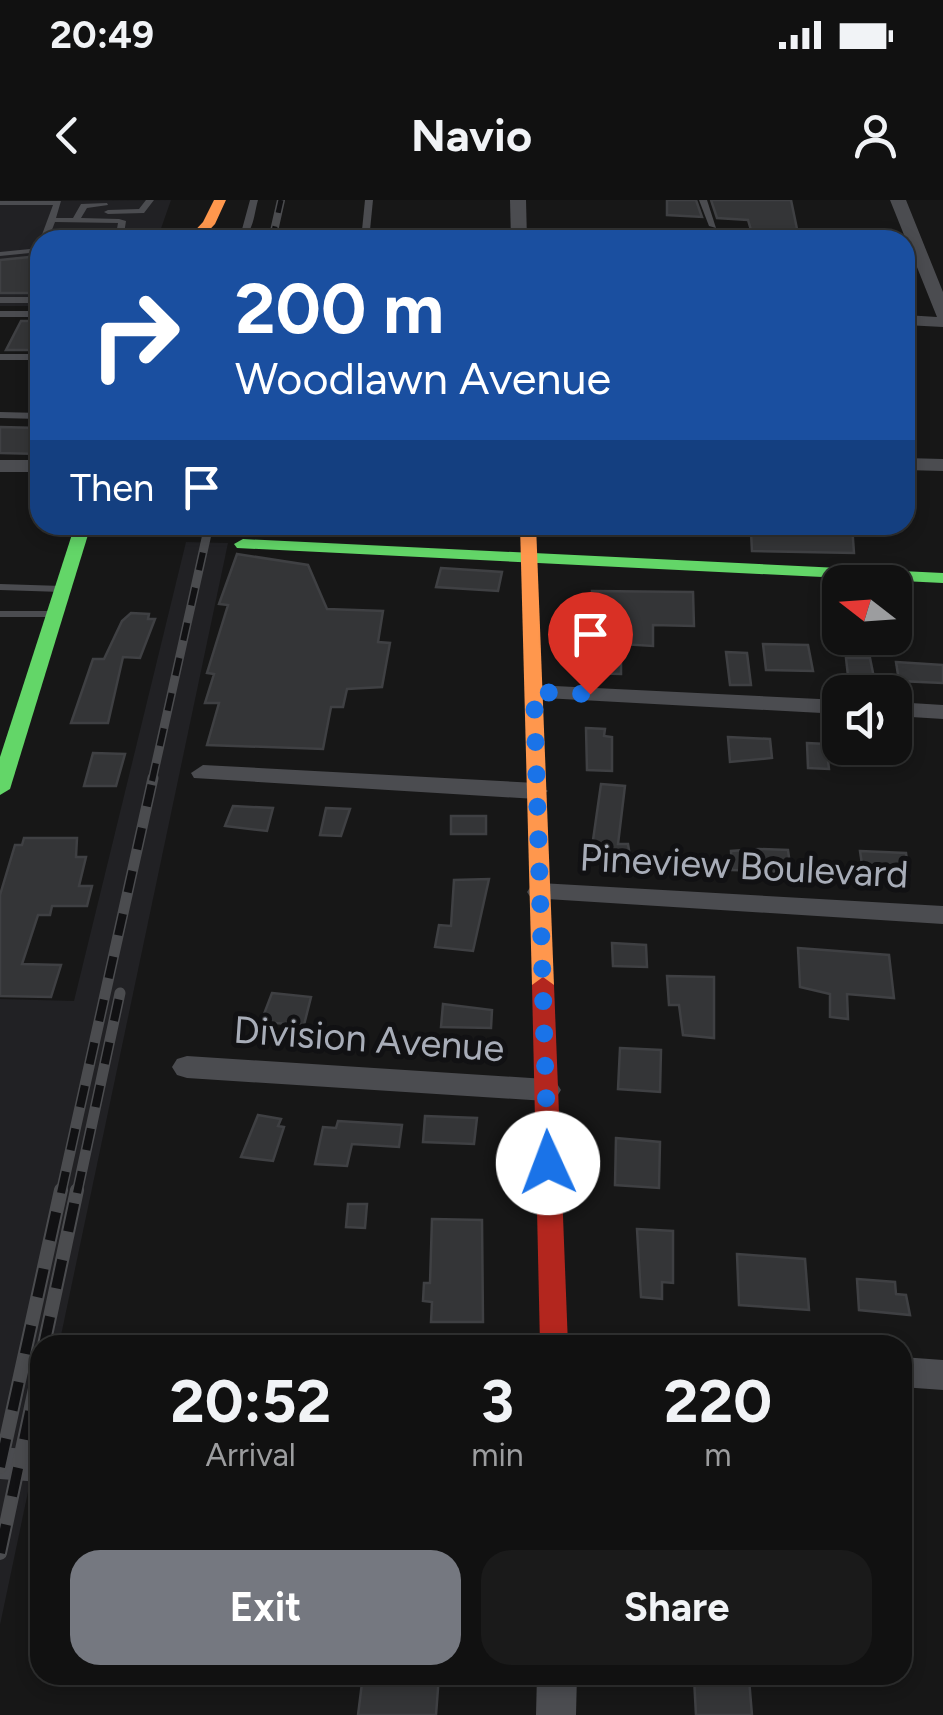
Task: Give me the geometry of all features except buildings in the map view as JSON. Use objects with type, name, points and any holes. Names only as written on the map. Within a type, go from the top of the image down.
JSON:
[{"type":"street","points":[[203,230],[220,200]]},
{"type":"street","points":[[518,200],[519,230]]},
{"type":"street","points":[[898,200],[910,230]]},
{"type":"street","points":[[185,230],[188,212]]},
{"type":"street","points":[[915,243],[943,313]]},
{"type":"street","points":[[915,321],[943,322]]},
{"type":"street","points":[[915,465],[943,466]]},
{"type":"street","points":[[0,466],[30,466]]},
{"type":"street","points":[[0,789],[80,535]]},
{"type":"street","points":[[528,535],[554,1335]]},
{"type":"street","points":[[243,544],[943,578]]},
{"type":"street","points":[[534,692],[822,705]]},
{"type":"street","points":[[912,710],[943,712]]},
{"type":"street","points":[[203,773],[536,791]]},
{"type":"street","name":"Pineview Boulevard","points":[[540,892],[943,915]]},
{"type":"street","name":"Division Avenue","points":[[187,1067],[546,1090]]},
{"type":"street","points":[[912,1373],[943,1375]]},
{"type":"street","points":[[0,1464],[30,1466]]},
{"type":"street","points":[[556,1685],[556,1715]]},
{"type":"lane","points":[[0,203],[88,200]]},
{"type":"lane","points":[[52,220],[106,208],[142,212],[149,200]]},
{"type":"lane","points":[[246,230],[254,200]]},
{"type":"lane","points":[[366,230],[369,200]]},
{"type":"lane","points":[[703,200],[713,226]]},
{"type":"lane","points":[[48,230],[58,203]]},
{"type":"lane","points":[[78,216],[119,221],[123,223],[122,230]]},
{"type":"lane","points":[[0,254],[30,251]]},
{"type":"lane","points":[[0,300],[30,300]]},
{"type":"lane","points":[[0,314],[30,314]]},
{"type":"lane","points":[[0,357],[30,358]]},
{"type":"lane","points":[[0,415],[30,416]]},
{"type":"lane","points":[[0,587],[63,589]]},
{"type":"lane","points":[[0,614],[55,614]]},
{"type":"shaded area","points":[[171,200],[160,230],[30,230],[30,306],[0,306],[0,201]]},
{"type":"shaded area","points":[[186,542],[228,543],[61,1335],[30,1335],[30,1482],[0,1625],[0,999],[74,1001]]},
{"type":"railway","points":[[274,230],[281,200]]},
{"type":"railway","points":[[152,781],[207,535]]},
{"type":"railway","points":[[61,1193],[153,778]]},
{"type":"railway","points":[[77,1193],[120,993]]},
{"type":"railway","points":[[0,1467],[61,1190]]},
{"type":"railway","points":[[46,1335],[77,1190]]},
{"type":"railway","points":[[0,1553],[30,1412]]},
{"type":"traffic: fast","points":[[0,789],[80,535]]},
{"type":"traffic: fast","points":[[243,544],[943,578]]},
{"type":"traffic: slow","points":[[203,230],[220,200]]},
{"type":"traffic: slow","points":[[528,535],[543,985]]},
{"type":"traffic: jam","points":[[543,985],[554,1335]]},
{"type":"route","points":[[548,1163],[534,692],[590,694]]}]
